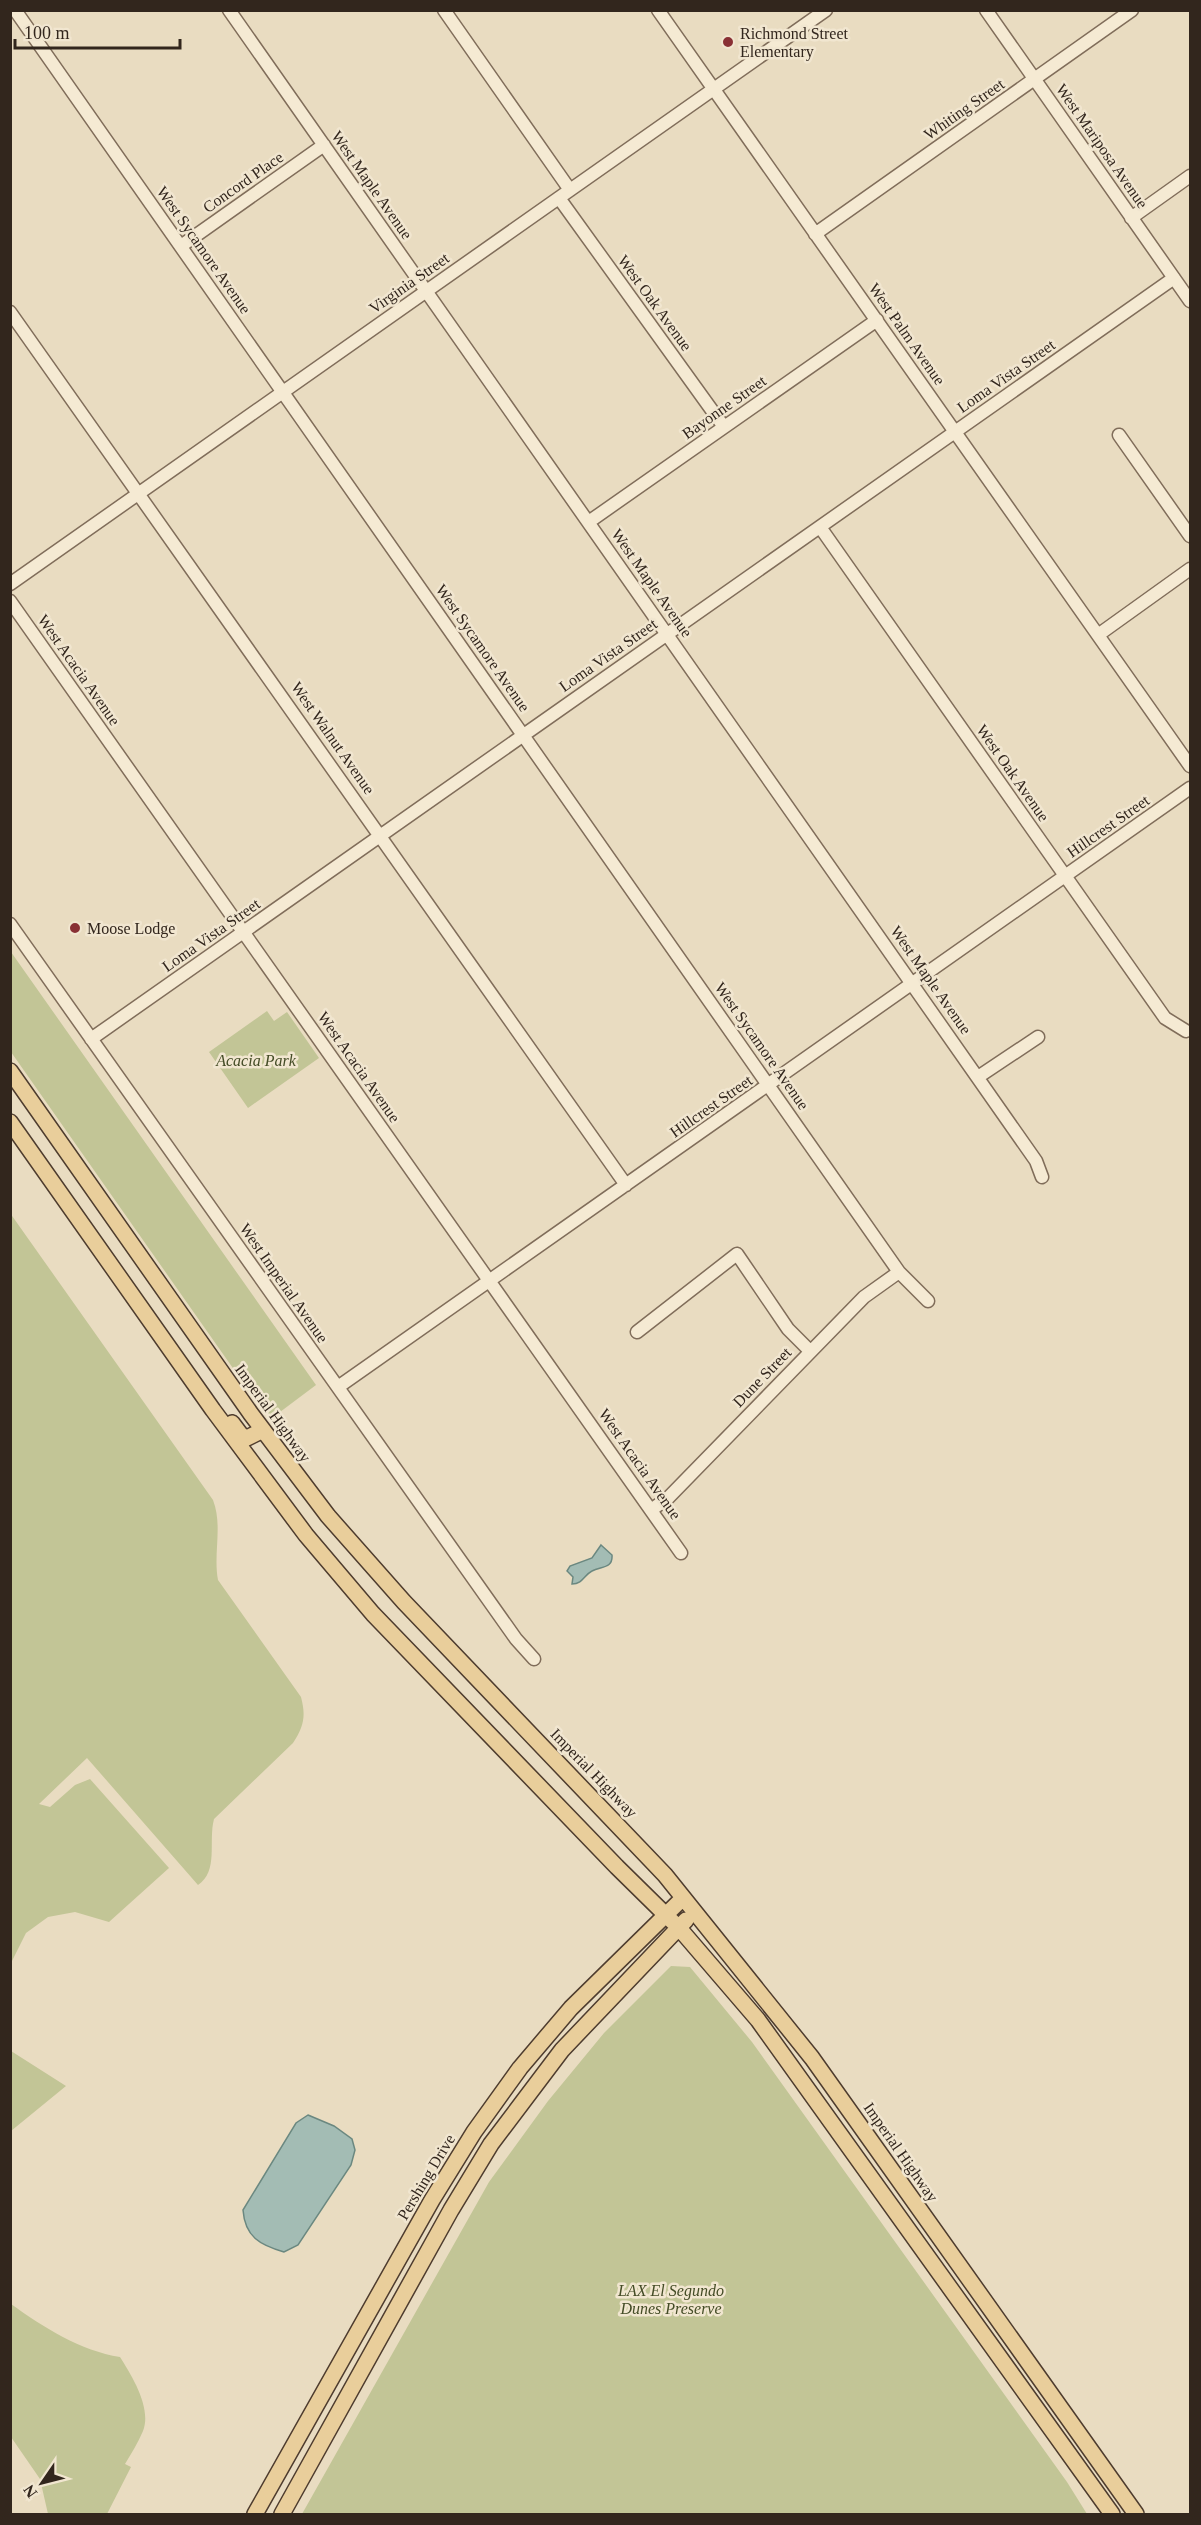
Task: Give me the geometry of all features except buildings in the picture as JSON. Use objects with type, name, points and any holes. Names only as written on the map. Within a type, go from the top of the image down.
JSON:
[{"type":"main road","name":"Imperial Highway","points":[[10,1071],[262,1430],[357,1551],[644,1851],[831,2084],[1136,2514]]},
{"type":"main road","points":[[10,1122],[276,1498],[373,1614],[679,1928],[781,2049],[1112,2514]]},
{"type":"main road","points":[[199,1390],[210,1394],[241,1435],[254,1436],[262,1430]]},
{"type":"main road","name":"Pershing Drive","points":[[255,2514],[432,2200],[474,2132],[546,2037],[596,1982],[683,1898]]},
{"type":"main road","points":[[282,2514],[451,2210],[491,2144],[562,2050],[694,1911]]},
{"type":"street","name":"West Sycamore Avenue","points":[[15,10],[899,1272],[928,1301]]},
{"type":"street","name":"West Maple Avenue","points":[[229,10],[914,983],[1036,1161],[1042,1177]]},
{"type":"street","points":[[444,10],[570,190]]},
{"type":"street","name":"West Palm Avenue","points":[[658,10],[1191,766]]},
{"type":"street","name":"Virginia Street","points":[[10,584],[826,10]]},
{"type":"street","name":"West Mariposa Avenue","points":[[986,10],[1191,301]]},
{"type":"street","name":"Whiting Street","points":[[815,234],[1132,10]]},
{"type":"street","name":"Concord Place","points":[[181,246],[324,145]]},
{"type":"street","points":[[1131,218],[1191,176]]},
{"type":"street","name":"West Oak Avenue","points":[[559,198],[724,427]]},
{"type":"street","name":"Loma Vista Street","points":[[91,1039],[1174,278]]},
{"type":"street","name":"West Walnut Avenue","points":[[10,312],[626,1185]]},
{"type":"street","name":"Bayonne Street","points":[[590,521],[877,320]]},
{"type":"street","points":[[1119,435],[1191,536]]},
{"type":"street","name":"West Oak Avenue","points":[[820,526],[1166,1018],[1186,1031]]},
{"type":"street","points":[[1098,635],[1191,569]]},
{"type":"street","name":"West Acacia Avenue","points":[[10,601],[681,1553]]},
{"type":"street","name":"Hillcrest Street","points":[[338,1387],[1191,788]]},
{"type":"street","name":"West Imperial Avenue","points":[[10,924],[516,1640],[534,1659]]},
{"type":"street","points":[[978,1077],[1038,1037]]},
{"type":"street","points":[[637,1332],[737,1254],[788,1329],[810,1351]]},
{"type":"street","name":"Dune Street","points":[[651,1510],[668,1498],[864,1297],[899,1272]]},
{"type":"green space","points":[[11,952],[316,1385],[272,1418],[263,1411],[11,1052]]},
{"type":"green space","name":"Acacia Park","points":[[267,1011],[274,1021],[287,1012],[319,1058],[248,1108],[209,1052]]},
{"type":"green space","points":[[10,1213],[213,1500],[218,1530],[218,1580],[301,1697],[304,1715],[302,1726],[293,1743],[214,1819],[211,1864],[209,1872],[198,1885],[87,1758],[39,1804],[50,1807],[75,1785],[90,1779],[169,1868],[109,1922],[75,1912],[48,1917],[26,1933],[11,1963]]},
{"type":"green space","name":"LAX El Segundo Dunes Preserve","points":[[671,1966],[690,1967],[752,2042],[1067,2482],[1087,2514],[302,2514],[489,2182],[548,2101],[604,2033]]},
{"type":"green space","points":[[11,2051],[66,2086],[11,2131]]},
{"type":"green space","points":[[11,2304],[77,2344],[120,2357],[135,2383],[143,2402],[145,2422],[143,2431],[125,2464],[131,2467],[107,2514],[48,2514],[40,2479],[11,2437]]},
{"type":"water","points":[[601,1545],[612,1555],[611,1563],[592,1571],[579,1583],[572,1584],[573,1577],[567,1571],[570,1566],[592,1558]]},
{"type":"water","points":[[308,2115],[334,2126],[352,2139],[355,2150],[351,2165],[298,2245],[284,2252],[261,2243],[255,2238],[247,2227],[243,2210],[296,2123]]},
{"type":"place","name":"Richmond Street Elementary","points":[[728,42]]},
{"type":"place","name":"Moose Lodge","points":[[75,928]]}]
